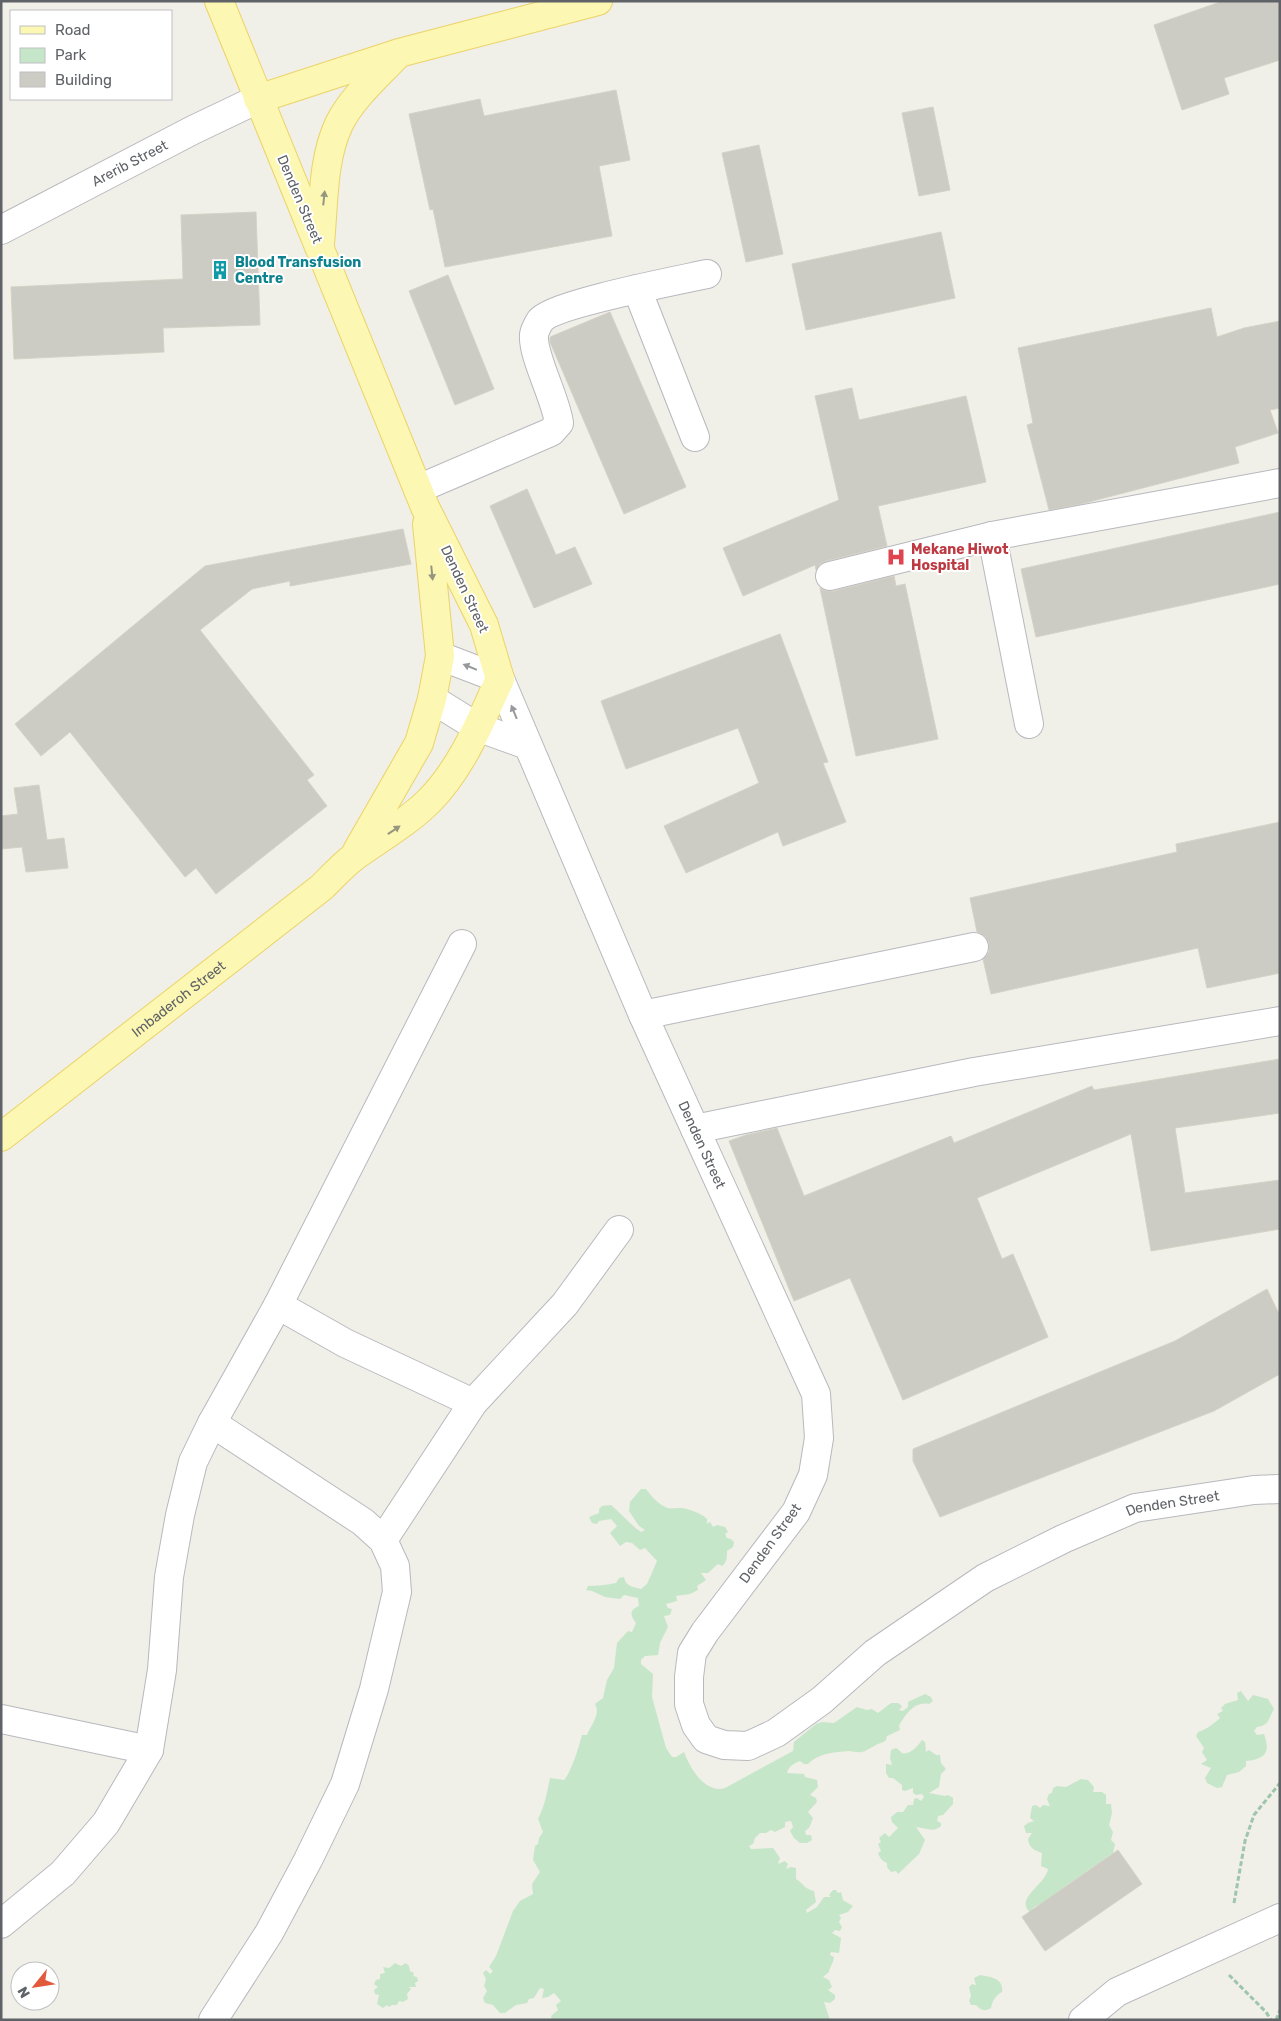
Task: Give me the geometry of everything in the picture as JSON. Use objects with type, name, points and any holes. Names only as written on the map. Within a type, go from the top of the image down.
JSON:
[{"type":"main road","name":"Denden Street","points":[[219,1],[422,498],[484,625],[500,679]]},
{"type":"main road","points":[[258,99],[399,53],[598,1]]},
{"type":"main road","points":[[320,246],[328,158],[339,124],[359,94],[399,53]]},
{"type":"main road","name":"Denden Street","points":[[422,498],[440,656],[432,698]]},
{"type":"main road","points":[[477,727],[500,679]]},
{"type":"main road","name":"Imbaderoh Street","points":[[354,857],[419,743],[432,698]]},
{"type":"main road","name":"Imbaderoh Street","points":[[1,1137],[322,887],[354,857],[405,822],[430,800],[450,774],[477,727]]},
{"type":"street","name":"Arerib Street","points":[[1,230],[193,130],[258,99]]},
{"type":"street","points":[[422,498],[551,432],[559,423],[557,409],[535,344],[534,335],[540,320],[560,310],[637,289],[708,274]]},
{"type":"street","points":[[637,289],[694,437]]},
{"type":"street","points":[[830,576],[992,536],[1280,483]]},
{"type":"street","points":[[992,536],[1029,724]]},
{"type":"street","points":[[440,656],[500,679]]},
{"type":"street","name":"Denden Street","points":[[500,679],[643,1015],[816,1394],[819,1438],[813,1474],[796,1512],[704,1632],[692,1653],[689,1677],[689,1704],[696,1725],[706,1739],[724,1745],[748,1746],[776,1733],[822,1700],[875,1653],[985,1578],[1063,1539],[1135,1508],[1254,1490],[1280,1489]]},
{"type":"street","points":[[432,698],[477,727],[527,745]]},
{"type":"street","points":[[1,1924],[63,1873],[106,1823],[149,1750],[162,1670],[169,1577],[192,1462],[278,1305],[462,944]]},
{"type":"street","points":[[643,1015],[974,947]]},
{"type":"street","points":[[694,1129],[974,1072],[1280,1021]]},
{"type":"street","points":[[383,1540],[473,1403],[565,1304],[619,1230]]},
{"type":"street","points":[[278,1305],[345,1343],[473,1403]]},
{"type":"street","points":[[212,1423],[362,1522],[383,1540],[395,1566],[397,1592],[374,1689],[345,1784],[270,1933],[213,2020]]},
{"type":"street","points":[[1,1719],[149,1750]]},
{"type":"street","points":[[1083,2020],[1117,1992],[1280,1918]]},
{"type":"path","points":[[1233,1905],[1236,1898],[1245,1841],[1254,1815],[1280,1784]]},
{"type":"path","points":[[1206,1952],[1266,2012],[1271,2020]]},
{"type":"path","points":[[1276,2020],[1280,2010]]},
{"type":"green space","points":[[641,1489],[646,1489],[655,1500],[667,1508],[690,1510],[705,1517],[707,1524],[710,1522],[713,1527],[717,1525],[725,1527],[728,1532],[725,1534],[727,1538],[734,1542],[733,1547],[727,1551],[726,1560],[722,1566],[718,1564],[708,1573],[701,1573],[706,1580],[697,1586],[698,1590],[690,1594],[676,1596],[677,1601],[666,1604],[668,1608],[672,1609],[670,1615],[664,1616],[668,1627],[660,1643],[658,1655],[645,1656],[641,1660],[641,1664],[653,1674],[652,1697],[666,1748],[672,1757],[676,1757],[684,1752],[694,1772],[705,1783],[718,1789],[725,1788],[793,1751],[794,1742],[816,1724],[822,1722],[834,1723],[857,1707],[867,1710],[872,1709],[878,1713],[891,1703],[898,1703],[902,1706],[899,1710],[903,1711],[908,1707],[908,1702],[925,1694],[931,1697],[933,1701],[929,1704],[914,1707],[901,1722],[900,1730],[887,1736],[884,1742],[865,1751],[832,1753],[817,1757],[808,1764],[800,1761],[792,1765],[787,1773],[804,1774],[805,1777],[817,1780],[818,1787],[810,1795],[816,1798],[817,1802],[808,1812],[813,1818],[809,1828],[805,1831],[806,1835],[811,1835],[812,1840],[807,1843],[800,1843],[794,1838],[790,1831],[793,1827],[791,1821],[785,1822],[785,1827],[775,1832],[771,1830],[766,1833],[760,1833],[755,1838],[753,1844],[749,1846],[751,1849],[773,1848],[780,1858],[778,1864],[785,1861],[788,1864],[786,1869],[796,1868],[796,1879],[814,1891],[816,1902],[806,1910],[807,1913],[817,1907],[824,1897],[831,1897],[829,1895],[833,1890],[836,1890],[838,1893],[841,1892],[843,1900],[853,1906],[848,1912],[839,1915],[841,1918],[839,1922],[842,1927],[840,1931],[835,1930],[832,1933],[841,1938],[839,1953],[831,1952],[830,1955],[834,1957],[833,1961],[829,1972],[823,1977],[829,1980],[832,1987],[828,1990],[835,1995],[835,1999],[830,2003],[824,2002],[830,2020],[552,2020],[551,2016],[558,2010],[556,2005],[561,2001],[554,1993],[542,1998],[544,1989],[540,1988],[534,1998],[529,1999],[527,2003],[516,2005],[505,2013],[500,2013],[493,2005],[485,2003],[483,1998],[487,1991],[484,1986],[486,1979],[483,1973],[486,1970],[490,1974],[493,1971],[489,1967],[496,1956],[513,1911],[520,1901],[533,1894],[532,1884],[540,1872],[533,1860],[535,1846],[538,1844],[543,1832],[538,1819],[544,1804],[550,1778],[564,1780],[569,1772],[582,1735],[587,1735],[595,1720],[597,1708],[595,1704],[603,1698],[607,1680],[614,1668],[617,1643],[628,1631],[632,1632],[636,1623],[631,1613],[633,1609],[639,1606],[638,1598],[624,1595],[620,1599],[605,1597],[586,1590],[588,1586],[616,1583],[619,1578],[624,1577],[632,1587],[641,1589],[647,1584],[657,1561],[645,1548],[640,1550],[632,1543],[626,1542],[620,1546],[610,1533],[617,1526],[611,1519],[599,1521],[597,1524],[592,1523],[589,1517],[599,1513],[599,1509],[602,1506],[611,1505],[641,1532],[645,1530],[639,1526],[629,1511],[630,1502]]},
{"type":"green space","points":[[1241,1691],[1248,1701],[1253,1695],[1268,1699],[1274,1709],[1267,1723],[1257,1727],[1254,1731],[1257,1735],[1264,1734],[1267,1746],[1262,1757],[1246,1761],[1246,1766],[1239,1772],[1227,1775],[1222,1787],[1217,1788],[1207,1783],[1205,1778],[1211,1768],[1201,1764],[1207,1760],[1202,1752],[1204,1748],[1196,1736],[1198,1732],[1220,1718],[1217,1714],[1223,1711],[1221,1708],[1225,1704],[1238,1700],[1237,1693]]},
{"type":"green space","points":[[922,1740],[925,1742],[926,1752],[929,1750],[936,1755],[940,1755],[941,1763],[946,1769],[941,1774],[939,1787],[929,1793],[948,1795],[953,1798],[953,1804],[943,1815],[938,1816],[937,1821],[941,1823],[941,1826],[938,1828],[932,1830],[916,1827],[925,1840],[919,1854],[898,1874],[896,1871],[891,1872],[887,1867],[887,1863],[882,1860],[878,1853],[881,1851],[878,1844],[881,1842],[879,1838],[885,1833],[889,1837],[898,1828],[892,1822],[891,1817],[897,1812],[903,1812],[908,1805],[913,1805],[914,1799],[917,1798],[921,1801],[924,1797],[922,1794],[916,1795],[913,1793],[913,1788],[905,1791],[902,1790],[902,1785],[893,1778],[889,1778],[886,1773],[886,1764],[892,1765],[890,1758],[891,1750],[896,1748],[905,1754],[911,1752]]},
{"type":"green space","points":[[1081,1779],[1088,1780],[1094,1787],[1093,1792],[1102,1792],[1106,1795],[1106,1804],[1111,1804],[1112,1813],[1109,1825],[1113,1832],[1111,1840],[1115,1844],[1113,1853],[1063,1888],[1042,1907],[1040,1904],[1033,1908],[1032,1914],[1027,1908],[1028,1897],[1042,1881],[1048,1869],[1041,1866],[1042,1853],[1031,1847],[1028,1839],[1032,1833],[1026,1833],[1024,1826],[1034,1821],[1030,1818],[1032,1806],[1036,1805],[1040,1808],[1043,1805],[1050,1806],[1047,1799],[1049,1794],[1052,1793],[1053,1788],[1057,1786],[1066,1787]]},
{"type":"green space","points":[[395,1963],[401,1966],[406,1963],[418,1981],[415,1983],[416,1987],[409,1987],[411,1989],[407,1994],[408,1999],[403,2002],[399,2001],[397,2005],[389,2007],[387,2005],[383,2008],[377,2004],[379,1995],[375,1994],[374,1990],[378,1987],[374,1984],[376,1980],[380,1979],[380,1974],[385,1973],[383,1967],[389,1968]]},
{"type":"green space","points":[[980,1975],[996,1979],[1002,1987],[1002,1992],[995,1998],[991,2008],[986,2010],[976,2005],[971,2005],[969,2001],[971,1996],[969,1987],[972,1984],[976,1985],[974,1978]]},
{"type":"building","points":[[1223,1],[1280,1],[1280,60],[1224,78],[1229,94],[1182,110],[1154,25]]},
{"type":"building","points":[[616,90],[630,160],[599,166],[612,236],[445,267],[433,209],[430,210],[409,114],[480,99],[484,116]]},
{"type":"building","points":[[933,107],[950,190],[919,196],[902,113]]},
{"type":"building","points":[[759,145],[783,254],[746,262],[722,153]]},
{"type":"building","points":[[256,212],[260,325],[163,328],[164,352],[14,359],[11,287],[183,279],[181,215]]},
{"type":"building","points":[[941,232],[955,298],[806,330],[792,264]]},
{"type":"building","points":[[448,275],[494,389],[455,405],[409,291]]},
{"type":"building","points":[[1211,308],[1217,337],[1244,328],[1280,321],[1280,408],[1270,410],[1278,433],[1235,447],[1239,463],[1081,504],[1049,510],[1027,425],[1033,423],[1018,348]]},
{"type":"building","points":[[610,312],[686,487],[624,514],[550,342],[550,337]]},
{"type":"building","points":[[852,388],[859,420],[966,396],[986,482],[878,506],[887,546],[826,561],[820,564],[816,570],[815,565],[743,596],[723,548],[839,500],[815,396]]},
{"type":"building","points":[[527,489],[556,555],[575,547],[592,584],[534,608],[490,506]]},
{"type":"building","points":[[1280,512],[1280,584],[1036,637],[1021,569]]},
{"type":"building","points":[[403,529],[411,564],[290,586],[290,581],[252,589],[200,630],[314,775],[307,780],[327,806],[216,894],[196,868],[185,877],[70,732],[41,756],[15,724],[205,566]]},
{"type":"building","points":[[894,576],[896,586],[905,584],[938,739],[856,756],[820,588],[826,591],[834,591]]},
{"type":"building","points":[[780,634],[828,762],[823,763],[846,822],[783,846],[778,832],[686,873],[664,826],[759,783],[738,728],[626,769],[601,701]]},
{"type":"building","points":[[39,785],[47,840],[64,838],[68,868],[26,872],[22,847],[1,849],[1,816],[18,814],[14,788]]},
{"type":"building","points":[[1280,822],[1280,973],[1207,988],[1198,948],[991,994],[983,959],[989,952],[989,943],[985,936],[977,932],[970,898],[1177,852],[1176,844]]},
{"type":"building","points":[[1280,1059],[1280,1113],[1175,1128],[1185,1193],[1280,1180],[1280,1229],[1151,1251],[1131,1134],[977,1198],[1002,1259],[1013,1254],[1048,1337],[903,1400],[850,1278],[794,1301],[729,1141],[777,1128],[804,1196],[951,1136],[954,1143],[1092,1086],[1094,1090]]},
{"type":"building","points":[[1267,1289],[1280,1316],[1280,1374],[1214,1411],[940,1517],[913,1461],[913,1449],[1175,1341]]},
{"type":"building","points":[[1118,1850],[1142,1884],[1045,1951],[1022,1917]]},
{"type":"place","name":"Blood Transfusion Centre","points":[[220,270]]},
{"type":"place","name":"Mekane Hiwot Hospital","points":[[896,557]]}]
